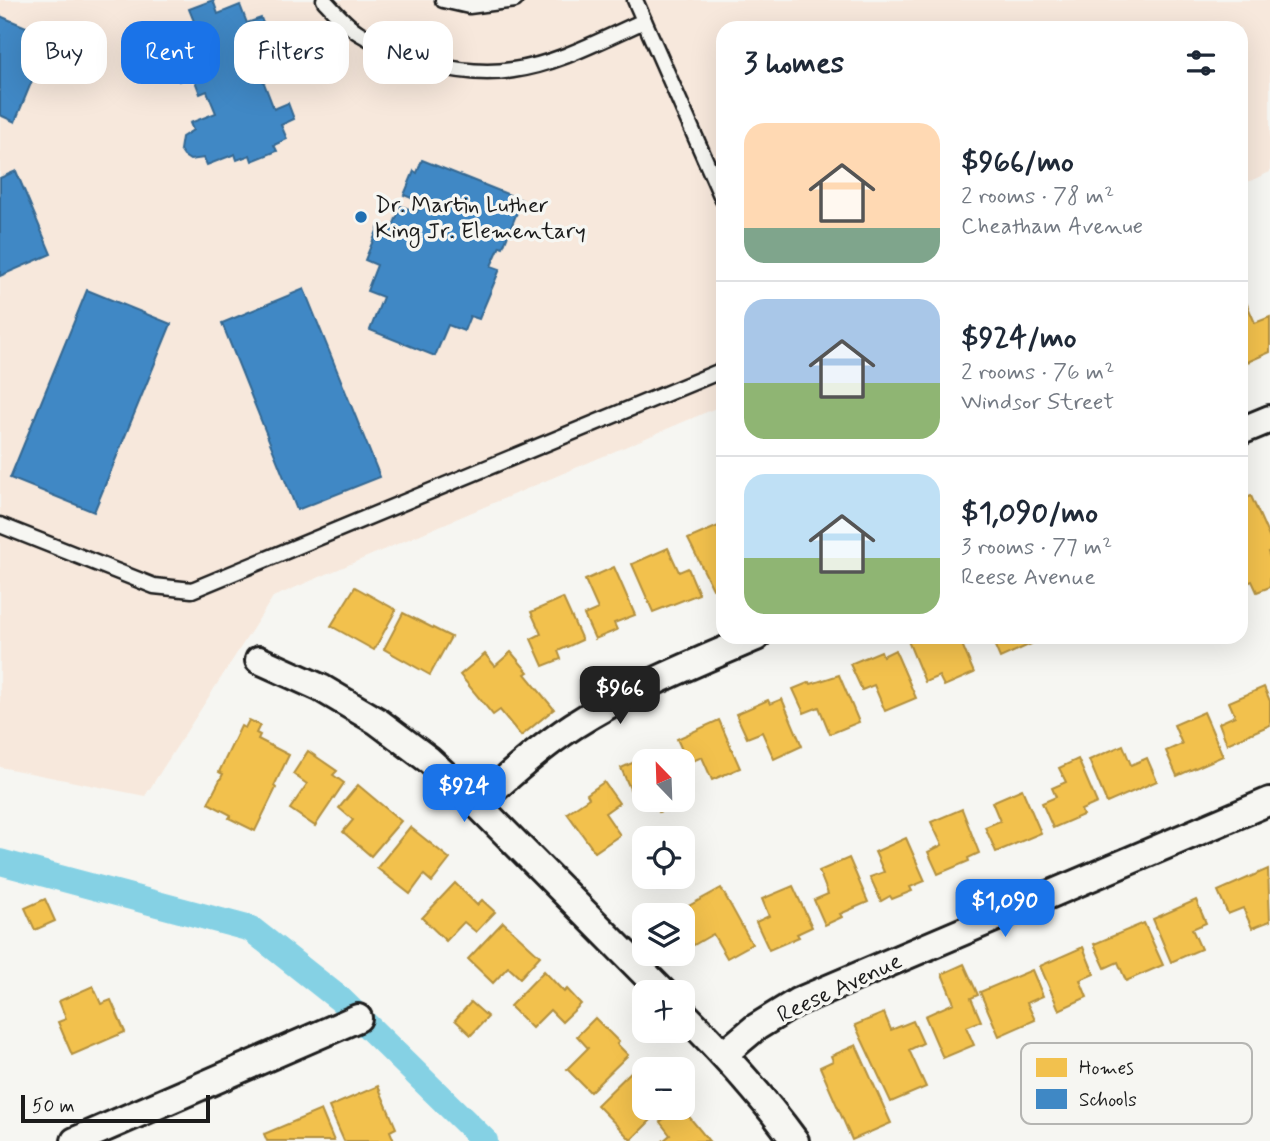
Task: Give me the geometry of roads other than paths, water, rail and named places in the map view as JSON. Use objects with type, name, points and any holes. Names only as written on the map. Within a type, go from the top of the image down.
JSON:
[{"type":"street","points":[[1248,428],[1270,419]]},
{"type":"street","points":[[477,804],[527,760],[573,727],[630,693],[740,644]]},
{"type":"street","points":[[259,660],[321,688],[377,721],[429,760],[477,804],[651,980]]},
{"type":"street","name":"Reese Avenue","points":[[724,1054],[755,1028],[797,1002],[1270,801]]},
{"type":"street","points":[[75,1141],[358,1018]]},
{"type":"street","points":[[695,1025],[769,1105],[795,1141]]},
{"type":"lane","points":[[324,0],[358,32],[413,58],[466,73],[514,70],[556,58],[644,21]]},
{"type":"lane","points":[[443,0],[469,6],[515,0]]},
{"type":"lane","points":[[635,0],[716,184]]},
{"type":"lane","points":[[0,525],[154,586],[192,590],[716,373]]},
{"type":"waterway","points":[[0,862],[251,929],[341,1000],[485,1141]]},
{"type":"place","name":"Dr. Martin Luther King Jr. Elementary","points":[[361,217]]}]
